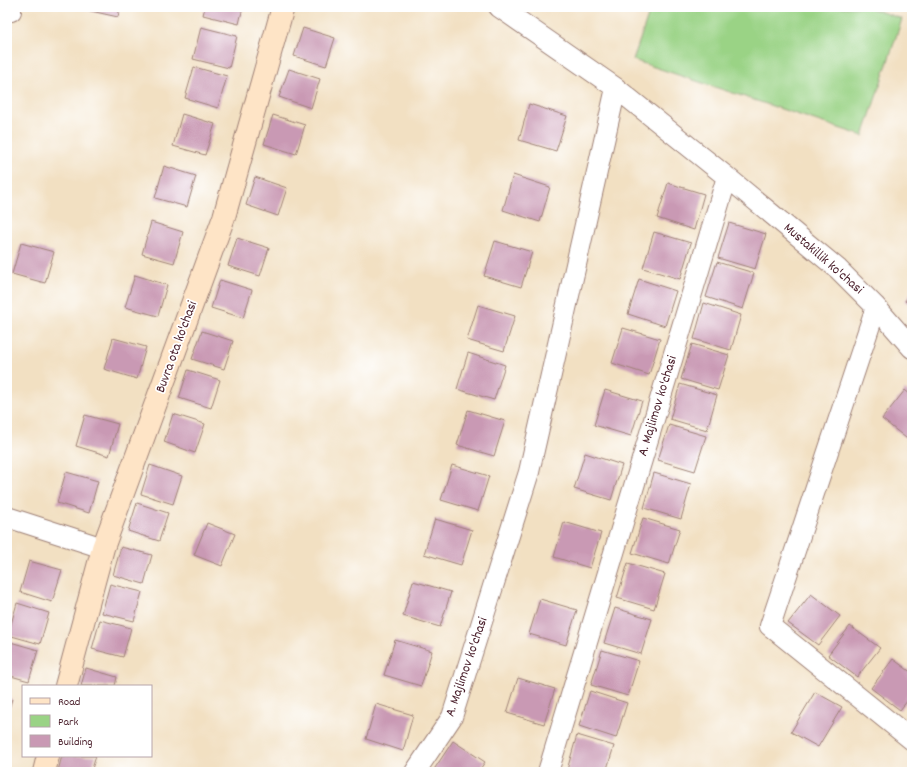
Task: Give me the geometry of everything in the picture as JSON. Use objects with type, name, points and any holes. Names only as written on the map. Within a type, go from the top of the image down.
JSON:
[{"type":"main road","name":"Buvra ota ko'chasi","points":[[66,685],[103,548],[224,217],[283,7]]},
{"type":"main road","points":[[44,772],[48,757]]},
{"type":"street","points":[[499,7],[616,88],[727,177]]},
{"type":"street","name":"A. Majlimov ko'chasi","points":[[415,772],[452,717],[529,472],[616,88]]},
{"type":"street","name":"A. Majlimov ko'chasi","points":[[548,772],[727,177]]},
{"type":"street","name":"Mustakillik ko'chasi","points":[[727,177],[838,269],[876,307],[912,348]]},
{"type":"street","points":[[876,307],[770,626],[912,740]]},
{"type":"street","points":[[7,517],[103,548]]},
{"type":"green space","points":[[651,7],[867,7],[902,19],[863,136],[633,60]]},
{"type":"building","points":[[83,7],[120,7],[118,17],[82,9]]},
{"type":"building","points":[[205,7],[243,7],[239,24],[203,15]]},
{"type":"building","points":[[201,27],[237,36],[229,68],[193,59]]},
{"type":"building","points":[[303,28],[335,38],[326,66],[294,56]]},
{"type":"building","points":[[194,67],[227,76],[218,108],[185,98]]},
{"type":"building","points":[[289,69],[320,79],[311,108],[279,97]]},
{"type":"building","points":[[529,104],[567,116],[556,151],[519,140]]},
{"type":"building","points":[[182,114],[215,124],[205,155],[173,146]]},
{"type":"building","points":[[273,115],[305,125],[296,154],[264,144]]},
{"type":"building","points":[[164,166],[196,176],[187,207],[155,198]]},
{"type":"building","points":[[513,175],[550,187],[540,222],[503,210]]},
{"type":"building","points":[[255,177],[287,188],[278,216],[246,205]]},
{"type":"building","points":[[668,183],[704,194],[694,230],[657,218]]},
{"type":"building","points":[[151,222],[183,232],[174,263],[142,254]]},
{"type":"building","points":[[729,223],[766,234],[755,269],[718,258]]},
{"type":"building","points":[[654,232],[691,243],[680,279],[643,268]]},
{"type":"building","points":[[237,238],[269,248],[260,276],[228,266]]},
{"type":"building","points":[[495,241],[532,252],[521,287],[484,276]]},
{"type":"building","points":[[21,243],[54,252],[45,283],[12,274]]},
{"type":"building","points":[[717,262],[754,273],[743,309],[706,297]]},
{"type":"building","points":[[135,275],[167,285],[158,316],[125,307]]},
{"type":"building","points":[[639,279],[676,291],[665,326],[628,314]]},
{"type":"building","points":[[220,280],[252,290],[243,318],[211,308]]},
{"type":"building","points":[[912,292],[912,307],[905,301]]},
{"type":"building","points":[[704,303],[741,315],[731,350],[694,339]]},
{"type":"building","points":[[478,305],[515,316],[504,351],[467,340]]},
{"type":"building","points":[[623,328],[660,339],[649,375],[612,363]]},
{"type":"building","points":[[202,331],[233,341],[224,369],[192,359]]},
{"type":"building","points":[[113,338],[146,347],[137,379],[104,369]]},
{"type":"building","points":[[692,344],[729,355],[718,390],[681,379]]},
{"type":"building","points":[[468,353],[505,365],[494,400],[457,389]]},
{"type":"building","points":[[188,370],[220,380],[211,408],[179,398]]},
{"type":"building","points":[[680,384],[717,395],[707,430],[670,419]]},
{"type":"building","points":[[605,390],[642,401],[631,436],[594,425]]},
{"type":"building","points":[[905,390],[912,396],[911,442],[882,419]]},
{"type":"building","points":[[468,410],[505,421],[494,456],[457,445]]},
{"type":"building","points":[[173,414],[205,424],[195,453],[164,442]]},
{"type":"building","points":[[85,415],[118,424],[109,456],[76,446]]},
{"type":"building","points":[[669,425],[706,436],[695,471],[658,460]]},
{"type":"building","points":[[585,453],[622,465],[611,500],[574,489]]},
{"type":"building","points":[[150,465],[182,476],[173,504],[141,494]]},
{"type":"building","points":[[452,465],[489,476],[478,511],[441,500]]},
{"type":"building","points":[[66,472],[98,481],[89,513],[57,503]]},
{"type":"building","points":[[654,473],[691,484],[681,519],[644,508]]},
{"type":"building","points":[[137,503],[168,513],[159,541],[128,531]]},
{"type":"building","points":[[643,518],[680,529],[669,564],[632,553]]},
{"type":"building","points":[[435,519],[472,530],[461,565],[424,554]]},
{"type":"building","points":[[564,522],[601,533],[590,568],[554,557]]},
{"type":"building","points":[[207,523],[235,534],[222,566],[194,555]]},
{"type":"building","points":[[121,547],[152,555],[144,584],[113,575]]},
{"type":"building","points":[[29,561],[62,570],[52,602],[20,592]]},
{"type":"building","points":[[628,563],[665,574],[654,609],[617,598]]},
{"type":"building","points":[[413,581],[451,592],[440,627],[403,616]]},
{"type":"building","points":[[110,584],[142,592],[134,621],[102,613]]},
{"type":"building","points":[[811,594],[840,616],[818,645],[788,623]]},
{"type":"building","points":[[540,599],[577,610],[566,645],[529,634]]},
{"type":"building","points":[[17,603],[49,613],[40,644],[8,635]]},
{"type":"building","points":[[615,608],[652,619],[641,654],[604,643]]},
{"type":"building","points":[[100,620],[131,628],[123,657],[92,649]]},
{"type":"building","points":[[850,626],[880,648],[857,677],[828,655]]},
{"type":"building","points":[[395,640],[432,651],[421,686],[384,675]]},
{"type":"building","points":[[7,641],[38,650],[29,681],[7,675]]},
{"type":"building","points":[[602,650],[639,661],[628,696],[591,685]]},
{"type":"building","points":[[893,659],[912,673],[912,695],[900,710],[871,688]]},
{"type":"building","points":[[86,668],[117,677],[115,685],[81,685]]},
{"type":"building","points":[[518,678],[555,689],[544,724],[507,713]]},
{"type":"building","points":[[590,691],[627,703],[616,738],[579,726]]},
{"type":"building","points":[[815,692],[842,707],[818,747],[791,732]]},
{"type":"building","points":[[7,697],[12,699],[7,715]]},
{"type":"building","points":[[376,704],[413,715],[403,751],[366,739]]},
{"type":"building","points":[[577,735],[614,746],[606,772],[573,772],[567,770]]},
{"type":"building","points":[[453,741],[485,762],[478,772],[433,771]]},
{"type":"building","points":[[62,757],[96,757],[91,772],[58,771]]}]
